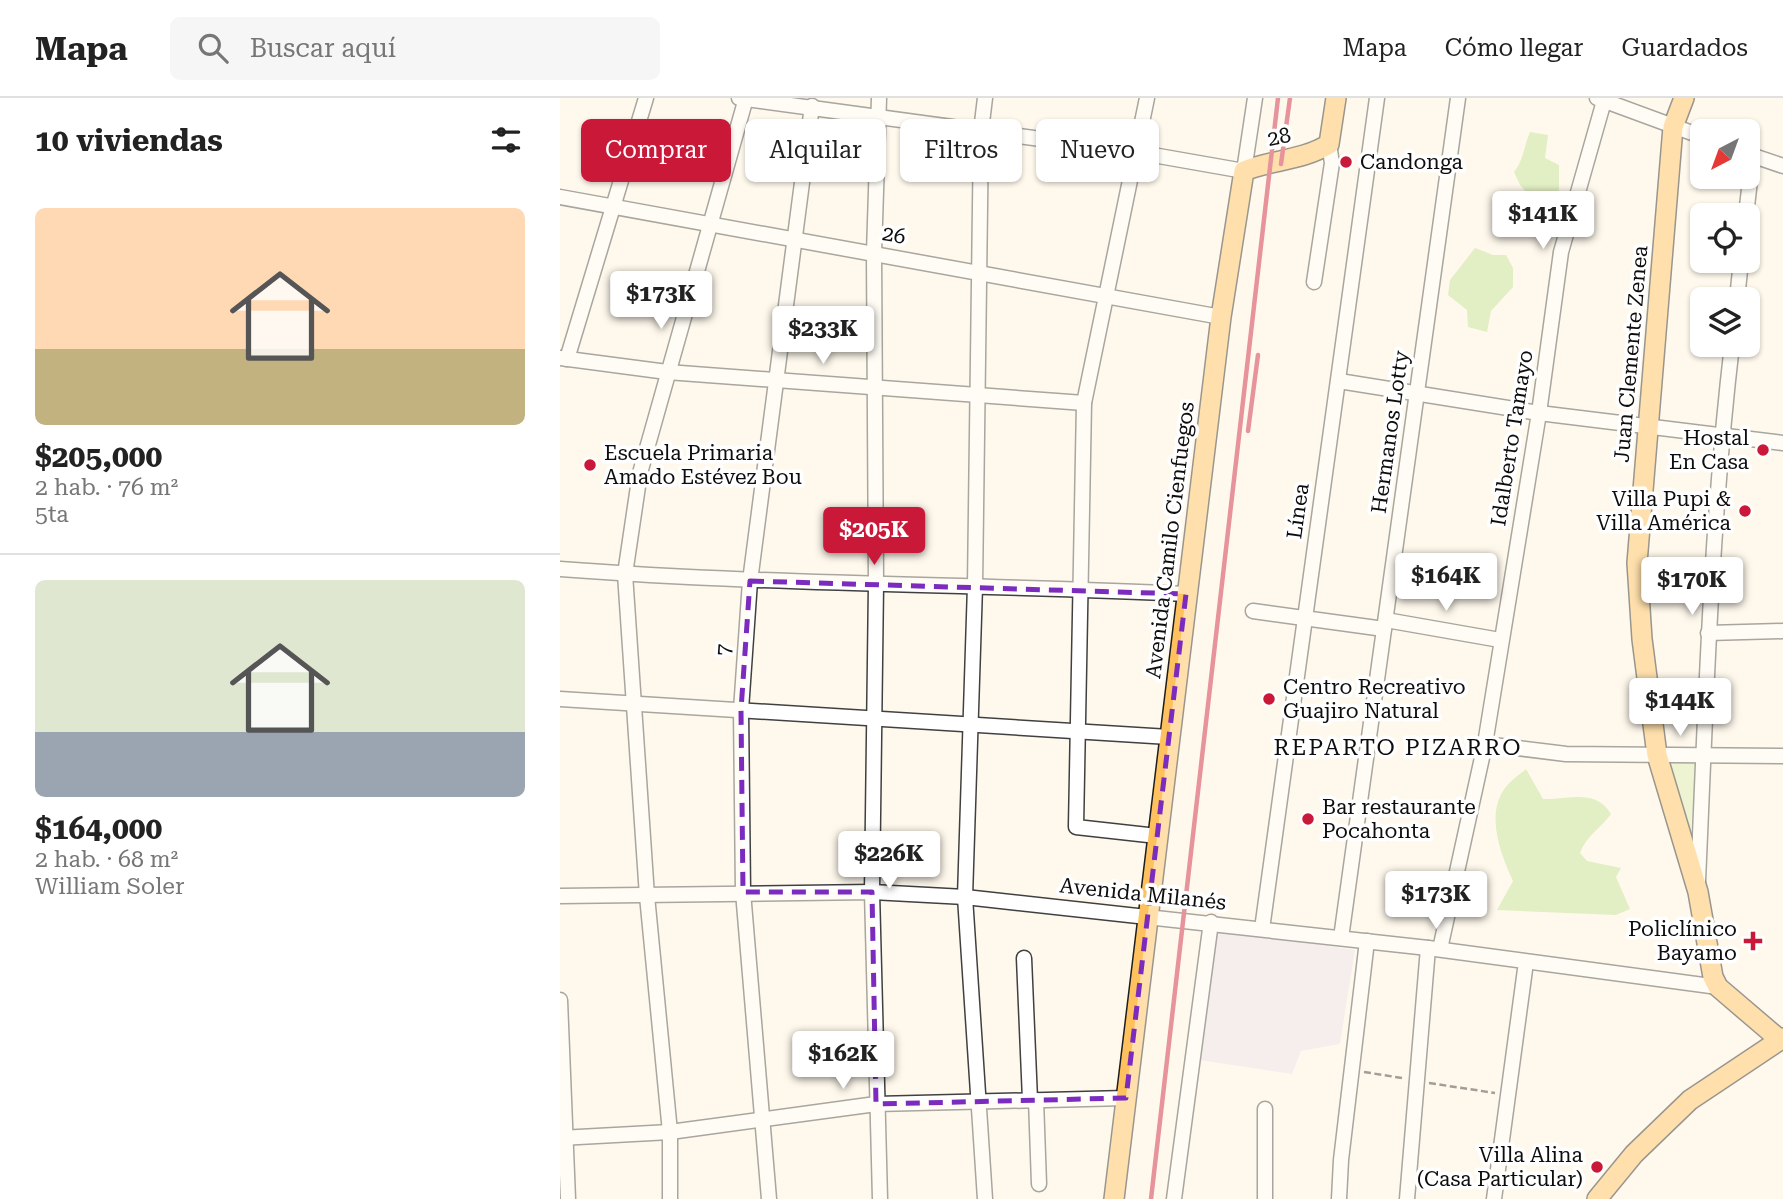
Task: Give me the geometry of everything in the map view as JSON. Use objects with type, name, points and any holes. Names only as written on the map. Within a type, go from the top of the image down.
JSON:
[{"type":"main road","points":[[1329,144],[1336,98]]},
{"type":"main road","name":"Juan Clemente Zenea","points":[[1684,98],[1673,127],[1637,563],[1645,663],[1657,755],[1698,892],[1713,977],[1718,987]]},
{"type":"main road","name":"28","points":[[1244,171],[1316,152],[1329,144]]},
{"type":"main road","name":"Avenida Camilo Cienfuegos","points":[[1114,1199],[1221,317],[1244,171]]},
{"type":"main road","points":[[1597,1199],[1634,1154],[1690,1100],[1781,1039],[1718,987]]},
{"type":"street","points":[[646,98],[563,359],[667,372],[1084,403]]},
{"type":"street","points":[[670,1199],[670,1132],[647,896],[625,574],[640,473],[667,372],[712,224],[744,98]]},
{"type":"street","name":"28","points":[[744,98],[903,119]]},
{"type":"street","points":[[879,98],[874,253],[876,718],[872,892],[880,1199]]},
{"type":"street","points":[[982,119],[985,98]]},
{"type":"street","points":[[1143,119],[1147,98]]},
{"type":"street","points":[[1244,171],[1255,98]]},
{"type":"street","name":"Línea","points":[[1262,929],[1377,98]]},
{"type":"street","name":"Hermanos Lotty","points":[[1341,938],[1458,98]]},
{"type":"street","points":[[1600,99],[1690,133]]},
{"type":"street","name":"Idalberto Tamayo","points":[[1407,1199],[1434,948],[1485,744],[1500,639],[1539,413],[1560,252],[1600,99]]},
{"type":"street","name":"7","points":[[769,1199],[743,892],[741,710],[750,581],[812,106]]},
{"type":"street","points":[[1314,282],[1332,163],[1329,144]]},
{"type":"street","name":"28","points":[[1159,156],[1244,171]]},
{"type":"street","points":[[1760,158],[1783,166]]},
{"type":"street","points":[[980,182],[975,586],[965,897],[985,1199]]},
{"type":"street","points":[[1129,182],[1084,403],[1076,827],[1157,836]]},
{"type":"street","name":"26","points":[[560,197],[1221,317]]},
{"type":"street","points":[[1698,892],[1708,633],[1721,435],[1730,357]]},
{"type":"street","points":[[1339,381],[1539,413],[1783,443]]},
{"type":"street","points":[[560,569],[750,581],[1186,594]]},
{"type":"street","points":[[1253,611],[1306,620],[1385,624],[1500,639]]},
{"type":"street","points":[[1708,633],[1783,631]]},
{"type":"street","points":[[560,699],[1169,737]]},
{"type":"street","points":[[1485,744],[1566,754],[1783,756]]},
{"type":"street","name":"Avenida Milanés","points":[[560,896],[872,892],[965,897],[1434,948],[1718,987]]},
{"type":"street","points":[[1174,1199],[1211,922]]},
{"type":"street","points":[[1339,1199],[1341,1160],[1367,941]]},
{"type":"street","points":[[1024,958],[1040,1184]]},
{"type":"street","points":[[1494,1199],[1526,962]]},
{"type":"street","points":[[560,1000],[568,1199]]},
{"type":"street","points":[[564,1138],[670,1132],[876,1104],[1126,1098]]},
{"type":"street","points":[[1265,1109],[1265,1199]]},
{"type":"highlighted area","points":[[750,581],[1186,594],[1126,1098],[876,1104],[872,892],[743,892],[741,710]]},
{"type":"shaded area","points":[[1217,929],[1355,950],[1340,1044],[1301,1051],[1292,1074],[1192,1059]]},
{"type":"green space","points":[[1530,132],[1548,135],[1545,158],[1559,165],[1559,189],[1553,203],[1539,207],[1520,185],[1514,172]]},
{"type":"green space","points":[[1475,248],[1493,255],[1506,255],[1513,268],[1513,287],[1491,311],[1487,332],[1468,327],[1467,310],[1448,295],[1450,280]]},
{"type":"green space","points":[[1664,757],[1698,757],[1690,836]]},
{"type":"green space","points":[[1526,769],[1543,799],[1590,798],[1605,806],[1611,814],[1590,837],[1580,853],[1587,861],[1621,868],[1616,877],[1630,909],[1616,915],[1497,910],[1513,881],[1497,835],[1496,810],[1505,788]]},
{"type":"railway","points":[[1151,1199],[1278,98]]},
{"type":"railway","points":[[1281,164],[1290,98]]},
{"type":"railway","points":[[1248,431],[1258,355]]},
{"type":"place","name":"Candonga","points":[[1346,162]]},
{"type":"place","name":"Hostal En Casa","points":[[1763,450]]},
{"type":"place","name":"Escuela Primaria Amado Estévez Bou","points":[[590,465]]},
{"type":"place","name":"Villa Pupi & Villa América","points":[[1745,511]]},
{"type":"place","name":"Centro Recreativo Guajiro Natural","points":[[1269,699]]},
{"type":"place","name":"Bar restaurante Pocahonta","points":[[1308,819]]},
{"type":"place","name":"Policlínico Bayamo","points":[[1753,941]]},
{"type":"place","name":"Villa Alina (Casa Particular)","points":[[1597,1167]]},
{"type":"district","name":"REPARTO PIZARRO","points":[[1398,747]]}]
